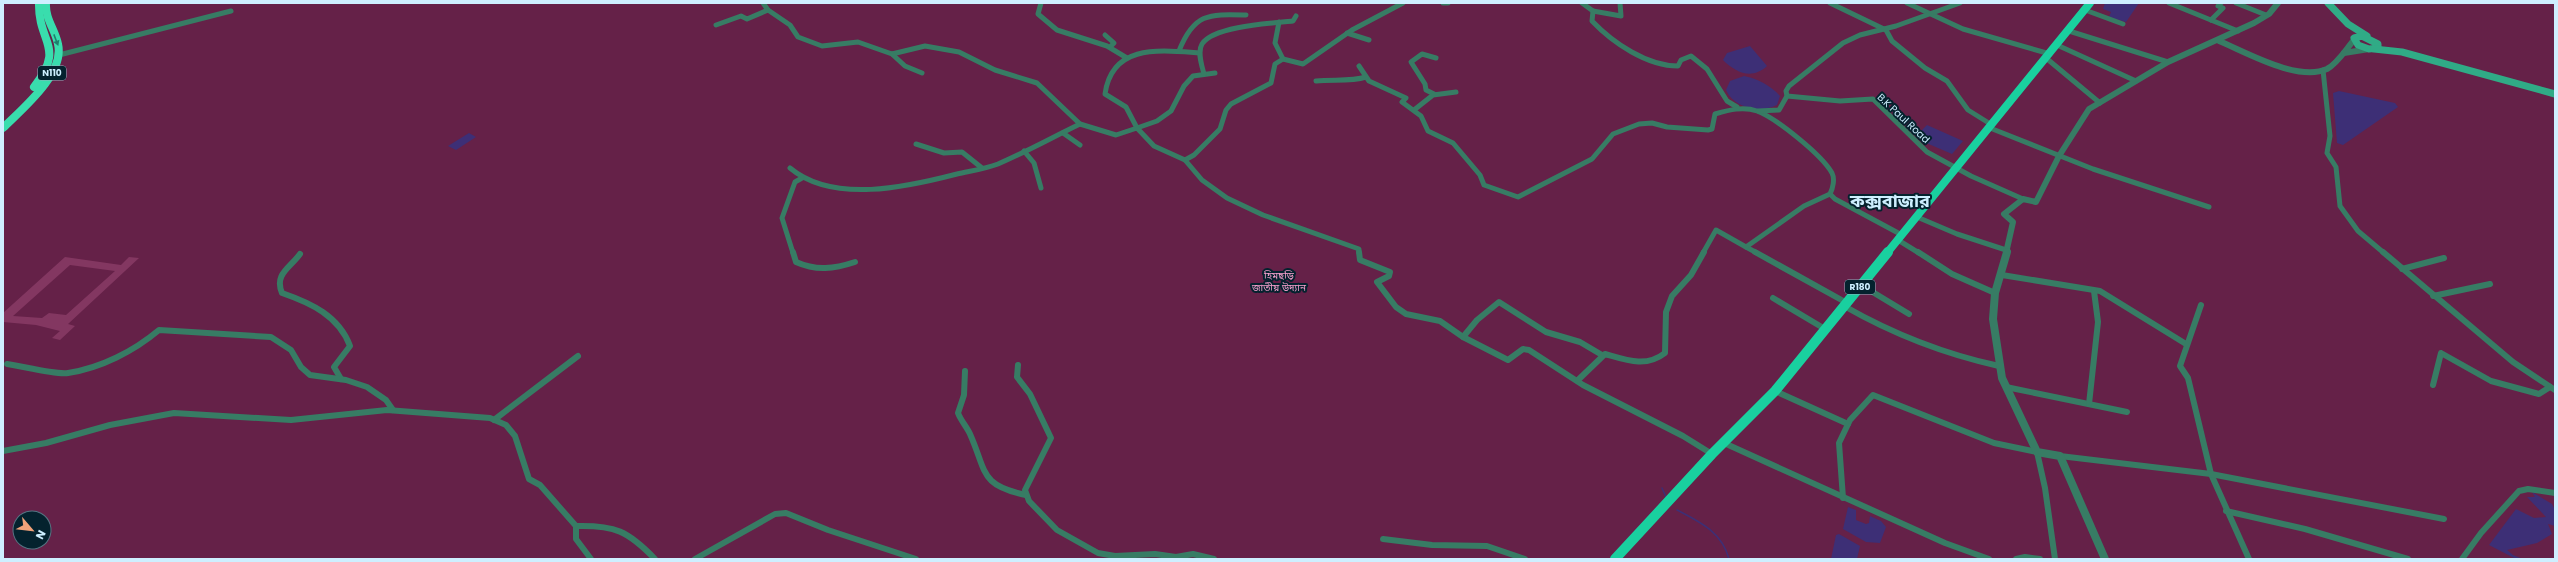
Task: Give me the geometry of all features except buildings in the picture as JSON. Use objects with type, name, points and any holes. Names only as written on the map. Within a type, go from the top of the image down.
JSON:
[{"type":"highway","name":"N110","points":[[3,120],[40,80],[51,57],[51,46],[38,16],[39,3]]},
{"type":"highway","name":"N110","points":[[3,128],[46,82],[59,55],[59,45],[46,15],[46,3]]},
{"type":"main road","points":[[2328,3],[2348,24],[2372,39],[2379,46],[2371,49]]},
{"type":"main road","name":"R180","points":[[1615,559],[1712,454],[1775,391],[2088,6]]},
{"type":"main road","points":[[2348,24],[2354,39],[2361,47],[2402,52]]},
{"type":"main road","points":[[2354,39],[2362,36],[2402,52],[2555,94]]},
{"type":"street","points":[[763,3],[768,10],[790,25],[802,39],[822,46],[862,43],[892,54],[906,66],[922,73]]},
{"type":"street","points":[[1041,3],[1038,14],[1057,30],[1110,47],[1127,58]]},
{"type":"street","points":[[1185,160],[1194,155],[1220,129],[1226,110],[1231,104],[1271,83],[1275,64],[1283,59],[1303,64],[1347,33],[1403,3]]},
{"type":"street","points":[[1443,3],[1448,3]]},
{"type":"street","points":[[1582,3],[1593,11],[1621,16],[1620,3]]},
{"type":"street","points":[[1830,3],[1886,30],[1892,41],[1925,68],[1947,81],[1968,110],[1991,126],[2059,156],[2209,207]]},
{"type":"street","points":[[1907,3],[1929,14],[1973,32],[2032,46],[2048,56],[2100,102]]},
{"type":"street","points":[[1593,11],[1592,21],[1607,37],[1662,66],[1678,66],[1681,60],[1691,56],[1707,69],[1728,101],[1737,106],[1758,111],[1780,110],[1787,96],[1786,91],[1789,86],[1843,42],[1860,35],[1886,30],[1960,3]]},
{"type":"street","points":[[2211,20],[2223,8],[2218,6],[2221,3]]},
{"type":"street","points":[[2236,3],[2266,15]]},
{"type":"street","points":[[2055,559],[2045,488],[2037,452],[2006,388],[1999,366],[1993,319],[1995,293],[2002,275],[2013,222],[2004,214],[2023,198],[2036,202],[2059,156],[2084,115],[2100,102],[2168,62],[2238,31],[2266,15],[2278,3]]},
{"type":"street","points":[[2173,4],[2238,31]]},
{"type":"street","points":[[2088,6],[2123,24]]},
{"type":"street","points":[[716,25],[740,16],[747,19],[768,10]]},
{"type":"street","points":[[59,55],[231,11]]},
{"type":"street","points":[[1179,51],[1184,36],[1201,17],[1211,14],[1246,15]]},
{"type":"street","points":[[1204,74],[1200,53],[1204,41],[1212,35],[1260,24],[1293,21],[1296,16]]},
{"type":"street","points":[[1279,22],[1275,44],[1283,59]]},
{"type":"street","points":[[2069,31],[2168,62]]},
{"type":"street","points":[[1347,33],[1368,40]]},
{"type":"street","points":[[1106,35],[1114,43],[1110,47]]},
{"type":"street","points":[[2219,40],[2283,66],[2304,71],[2323,70],[2331,66],[2344,53],[2354,39]]},
{"type":"street","points":[[2057,45],[2136,81]]},
{"type":"street","points":[[892,54],[925,46],[959,52],[995,70],[1037,83],[1080,124],[1116,135],[1126,134],[1137,128],[1150,124],[1169,112],[1188,80],[1204,74],[1215,73]]},
{"type":"street","points":[[2344,53],[2371,49]]},
{"type":"street","points":[[1200,53],[1179,51],[1145,51],[1127,58],[1112,70],[1105,94],[1126,108],[1137,128],[1154,146],[1185,160],[1202,180],[1226,198],[1264,215],[1359,249],[1360,260],[1390,272],[1389,276],[1378,282],[1396,307],[1410,316],[1440,321],[1463,337],[1508,360],[1523,349],[1529,350],[1578,380],[1583,385],[1683,436],[1712,454]]},
{"type":"street","points":[[1434,94],[1426,90],[1425,84],[1411,62],[1418,54],[1436,58]]},
{"type":"street","points":[[1359,66],[1368,81],[1406,98],[1402,102],[1421,116],[1428,131],[1453,143],[1480,175],[1484,185],[1518,197],[1592,159],[1613,134],[1639,124],[1652,123],[1667,127],[1708,130],[1712,129],[1715,114],[1737,106]]},
{"type":"street","points":[[2323,70],[2330,136],[2327,153],[2336,168],[2336,182],[2340,206],[2358,231],[2433,296],[2513,362],[2552,388]]},
{"type":"street","points":[[1316,81],[1331,79],[1354,82],[1366,77]]},
{"type":"street","points":[[1414,110],[1440,91],[1456,92]]},
{"type":"street","name":"B.K Paul Road","points":[[1787,96],[1840,101],[1873,100],[1927,152],[1957,168],[2023,198]]},
{"type":"street","points":[[1746,247],[1804,206],[1830,194],[1832,190],[1832,174],[1823,159],[1758,111]]},
{"type":"street","points":[[790,168],[802,178],[826,186],[878,189],[914,186],[997,164],[1080,124]]},
{"type":"street","points":[[1064,133],[1080,145]]},
{"type":"street","points":[[916,144],[944,153],[962,152],[982,168]]},
{"type":"street","points":[[1024,151],[1034,163],[1041,188]]},
{"type":"street","points":[[802,178],[795,182],[782,218],[796,262],[806,267],[834,270],[854,262]]},
{"type":"street","points":[[1830,194],[1900,238],[1952,274],[1995,293]]},
{"type":"street","points":[[1917,217],[1957,234],[2006,250]]},
{"type":"street","points":[[1463,337],[1477,320],[1499,302],[1546,332],[1580,342],[1602,355],[1605,354],[1637,362],[1660,358],[1665,353],[1666,312],[1672,296],[1691,276],[1716,230],[1721,231],[1819,289],[1876,326],[1966,360],[1999,366]]},
{"type":"street","points":[[300,254],[280,275],[278,284],[282,293],[310,303],[324,312],[338,325],[350,346],[347,351],[335,361],[334,367],[341,378]]},
{"type":"street","points":[[2402,269],[2444,258]]},
{"type":"street","points":[[2002,275],[2105,294],[2186,344]]},
{"type":"street","points":[[2433,296],[2490,284]]},
{"type":"street","points":[[1862,285],[1909,314]]},
{"type":"street","points":[[2089,404],[2098,322],[2094,291]]},
{"type":"street","points":[[1773,298],[1826,329]]},
{"type":"street","points":[[2201,305],[2186,344],[2180,366],[2188,378],[2211,474],[2226,511],[2249,559]]},
{"type":"street","points":[[7,364],[67,372],[116,358],[149,339],[154,332],[158,330],[271,337],[291,350],[301,367],[310,375],[341,378],[366,385],[387,400],[390,410]]},
{"type":"street","points":[[2433,385],[2439,354],[2441,353],[2496,383],[2539,394],[2552,388]]},
{"type":"street","points":[[1578,380],[1602,355]]},
{"type":"street","points":[[494,420],[578,356]]},
{"type":"street","points":[[1018,365],[1017,377],[1030,394],[1051,438],[1024,490],[1026,495],[1058,530],[1098,553],[1115,556],[1155,554],[1175,558],[1193,554],[1214,559]]},
{"type":"street","points":[[965,371],[962,398],[958,409],[962,423],[969,434],[982,472],[992,484],[1009,493],[1026,495]]},
{"type":"street","points":[[2006,388],[2127,412]]},
{"type":"street","points":[[1775,391],[1848,424]]},
{"type":"street","points":[[1842,498],[1844,479],[1838,452],[1841,432],[1873,395],[1994,443],[2060,456],[2211,474],[2444,519]]},
{"type":"street","points":[[3,451],[122,422],[174,413],[291,420],[390,410],[494,420],[506,425],[515,436],[529,479],[540,485],[576,526],[576,539],[591,559]]},
{"type":"street","points":[[1724,443],[1842,498],[1945,543],[1989,559]]},
{"type":"street","points":[[2060,456],[2105,559]]},
{"type":"street","points":[[2462,559],[2481,533],[2519,491],[2528,489],[2555,493]]},
{"type":"street","points":[[2226,511],[2305,529],[2408,559]]},
{"type":"street","points":[[695,559],[775,514],[786,513],[828,530],[916,559]]},
{"type":"street","points":[[576,526],[596,524],[625,531],[656,559]]},
{"type":"street","points":[[1383,539],[1432,545],[1487,546],[1524,559]]},
{"type":"street","points":[[2016,559],[2025,557],[2040,559]]},
{"type":"green space","name":"হিমছড়ি জাতীয় উদ্যান","points":[[3,3],[2555,3],[2555,559],[3,559]]},
{"type":"shaded area","points":[[2105,3],[2139,3],[2126,22],[2109,17],[2111,12],[2103,9]]},
{"type":"shaded area","points":[[1750,46],[1767,66],[1756,73],[1744,73],[1728,65],[1723,60],[1727,53]]},
{"type":"shaded area","points":[[1744,76],[1764,83],[1776,92],[1780,96],[1777,105],[1770,108],[1756,109],[1748,108],[1735,101],[1726,90],[1730,81]]},
{"type":"shaded area","points":[[2339,91],[2395,103],[2398,107],[2343,145],[2337,143],[2333,93]]},
{"type":"shaded area","points":[[1927,125],[1963,141],[1952,154],[1924,142],[1917,135]]},
{"type":"shaded area","points":[[469,133],[476,137],[456,150],[448,146]]},
{"type":"shaded area","points":[[65,257],[121,265],[129,257],[139,258],[68,324],[75,326],[60,340],[52,338],[60,331],[36,325],[3,322],[3,313]],"holes":[[[70,265],[115,271],[66,315],[49,313],[42,318],[13,316]]]},
{"type":"shaded area","points":[[2532,492],[2552,504],[2555,510],[2555,526],[2548,524],[2552,534],[2537,543],[2507,550],[2513,555],[2523,559],[2516,559],[2489,545],[2516,509],[2534,518],[2546,517],[2527,497],[2535,497]]},
{"type":"shaded area","points":[[1848,507],[1856,510],[1856,520],[1866,524],[1869,523],[1870,516],[1881,521],[1886,527],[1880,543],[1866,542],[1843,529]]},
{"type":"shaded area","points":[[1839,534],[1860,546],[1857,559],[1831,559],[1836,535]]},
{"type":"waterway","points":[[1662,488],[1666,497]]},
{"type":"waterway","points":[[1677,510],[1702,524],[1716,535],[1726,550],[1729,559]]},
{"type":"district","name":"কক্সবাজার","points":[[1890,201]]}]
